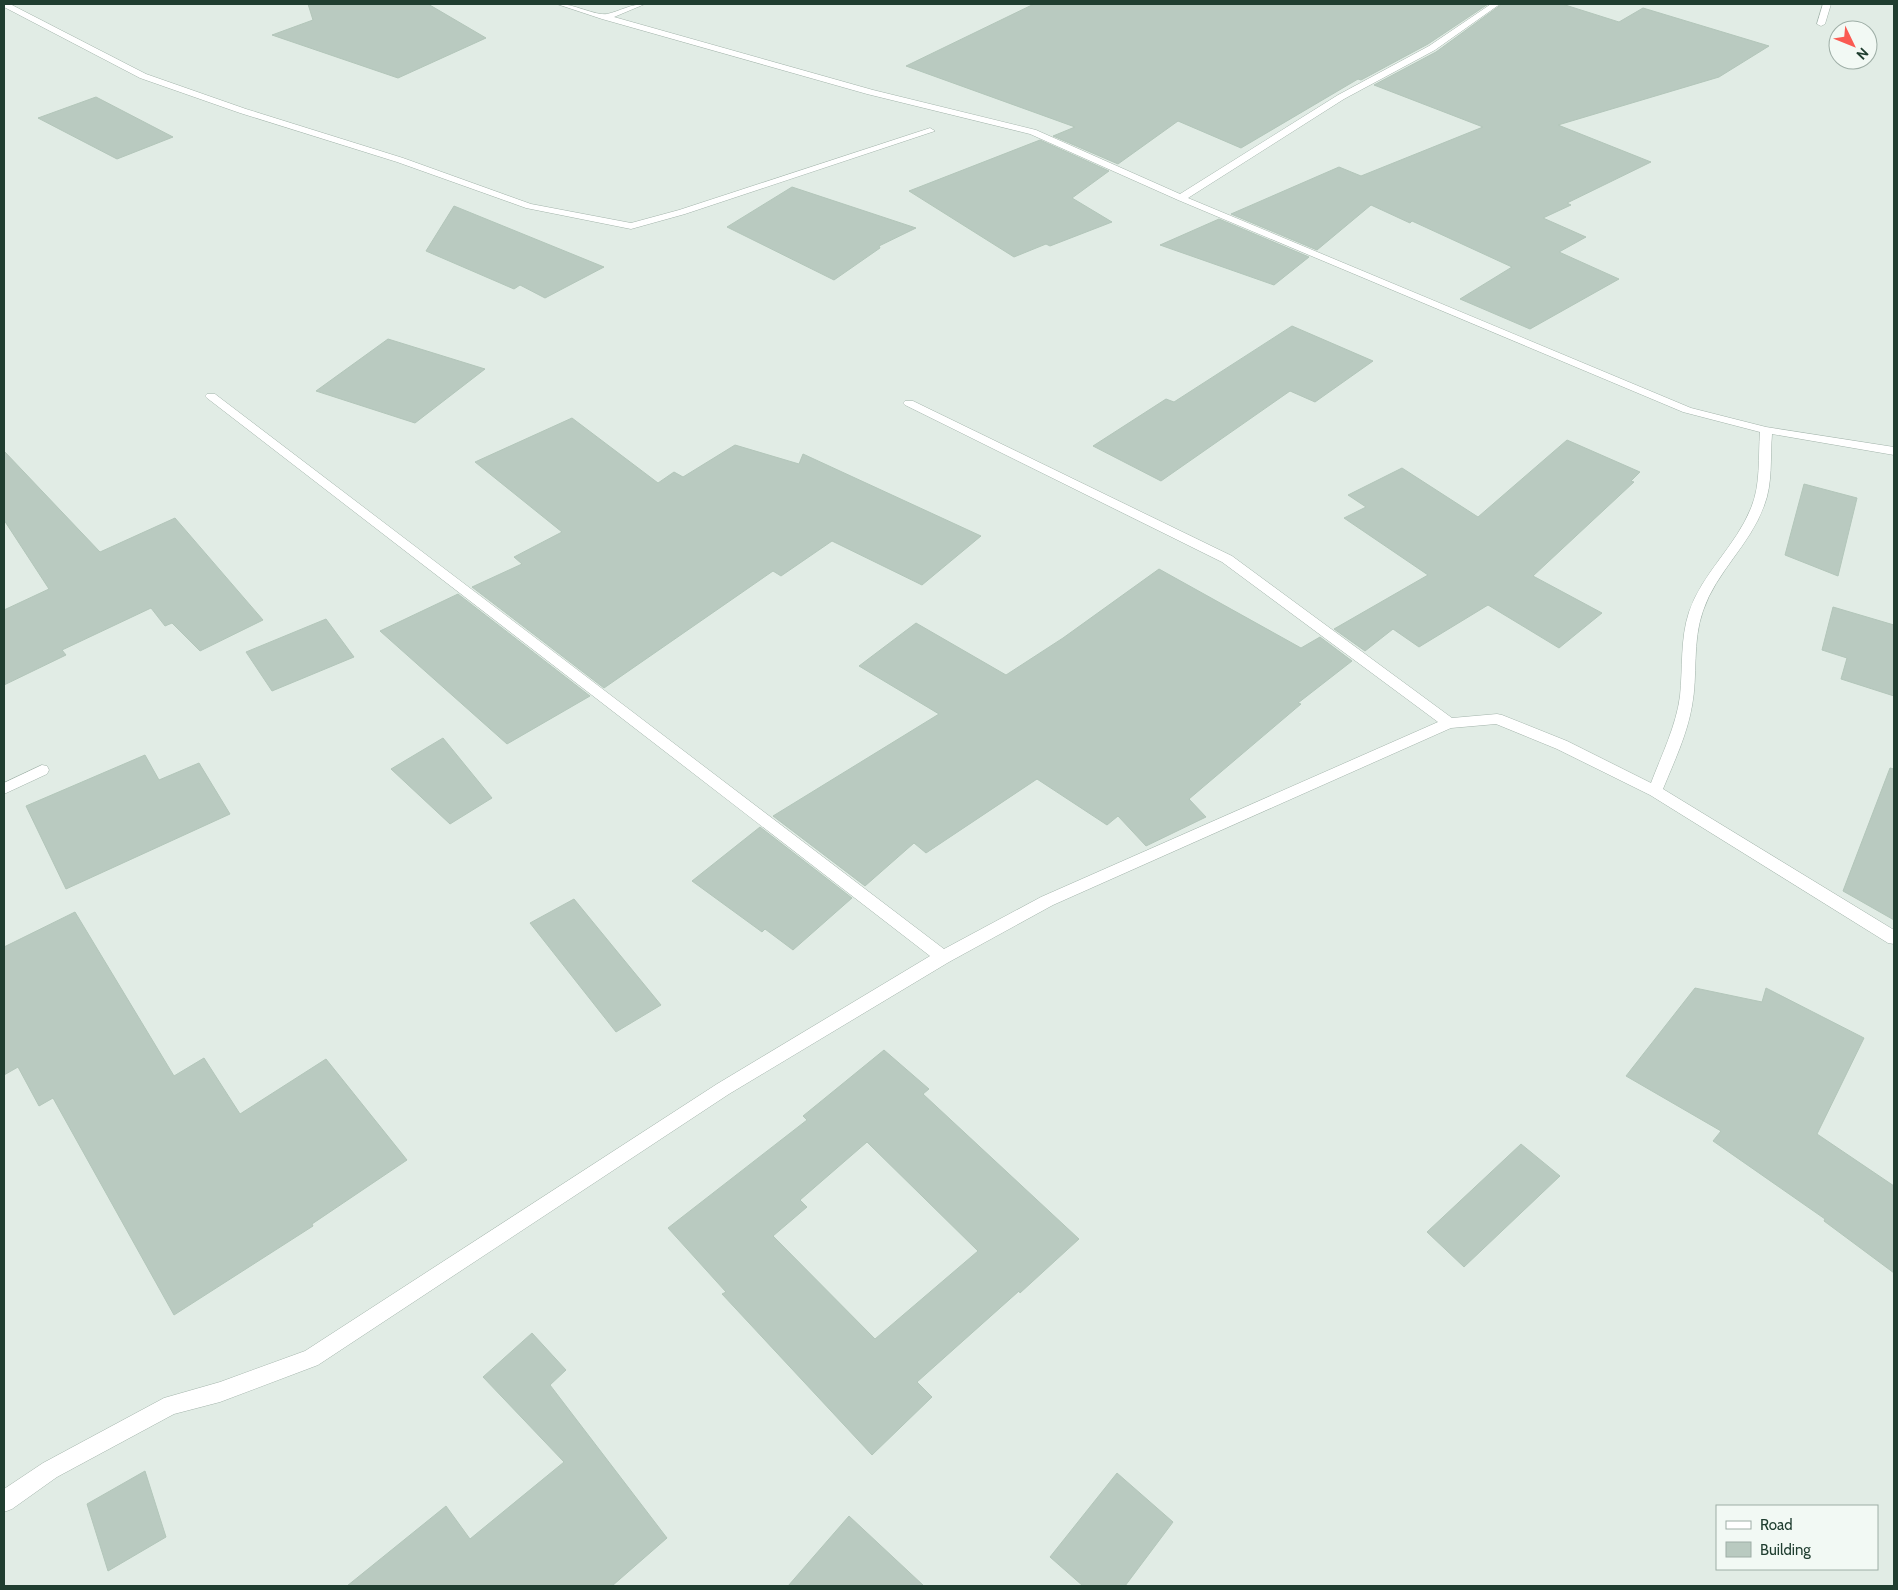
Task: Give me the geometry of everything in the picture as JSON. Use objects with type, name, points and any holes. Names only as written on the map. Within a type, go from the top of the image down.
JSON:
[{"type":"street","points":[[4,4],[143,76],[243,111],[400,160],[529,206],[631,226],[682,212],[930,131]]},
{"type":"street","points":[[560,4],[870,92],[1032,132],[1182,198],[1688,410],[1766,430],[1894,450]]},
{"type":"street","points":[[604,17],[641,4]]},
{"type":"street","points":[[1182,198],[1341,97],[1432,48],[1496,4]]},
{"type":"street","points":[[1821,24],[1827,4]]},
{"type":"street","points":[[212,396],[942,958]]},
{"type":"street","points":[[909,403],[1227,559],[1449,723]]},
{"type":"street","points":[[1655,791],[1684,709],[1690,669],[1690,643],[1695,613],[1708,582],[1747,527],[1757,508],[1763,483],[1766,430]]},
{"type":"street","points":[[4,1501],[50,1470],[171,1405],[220,1392],[312,1358],[723,1089],[942,958],[1047,901],[1449,723],[1497,719],[1562,745],[1655,791],[1894,938]]},
{"type":"street","points":[[4,789],[42,770]]},
{"type":"building","points":[[308,4],[428,4],[486,38],[398,78],[272,35],[313,20]]},
{"type":"building","points":[[1034,4],[1488,4],[1428,44],[1361,80],[1358,79],[1241,148],[1178,121],[1118,164],[1053,136],[1075,127],[906,66]]},
{"type":"building","points":[[1502,4],[1562,4],[1619,22],[1643,8],[1769,46],[1719,77],[1558,125],[1651,162],[1567,203],[1571,205],[1543,218],[1586,237],[1559,252],[1619,279],[1530,329],[1460,299],[1512,267],[1412,221],[1410,223],[1371,205],[1317,250],[1231,214],[1339,167],[1361,176],[1483,127],[1374,85],[1436,52]]},
{"type":"building","points":[[96,97],[173,137],[117,159],[38,118]]},
{"type":"building","points":[[1040,140],[1109,171],[1072,198],[1112,222],[1050,246],[1046,244],[1014,257],[909,191]]},
{"type":"building","points":[[792,187],[916,228],[879,246],[880,248],[834,280],[727,227]]},
{"type":"building","points":[[454,206],[604,267],[545,298],[520,285],[514,289],[426,251]]},
{"type":"building","points":[[1219,219],[1309,257],[1274,285],[1160,245]]},
{"type":"building","points":[[1292,326],[1373,361],[1315,402],[1290,391],[1161,481],[1093,446],[1166,399],[1174,402]]},
{"type":"building","points":[[388,339],[485,369],[415,423],[316,391]]},
{"type":"building","points":[[572,418],[658,483],[674,472],[683,477],[735,445],[799,464],[803,454],[981,536],[922,585],[832,541],[781,576],[773,571],[604,688],[472,587],[522,564],[514,557],[562,532],[475,462]]},
{"type":"building","points":[[1567,440],[1640,472],[1631,481],[1634,482],[1533,576],[1602,613],[1559,648],[1488,605],[1419,647],[1393,629],[1365,651],[1334,629],[1428,575],[1344,518],[1366,507],[1348,495],[1402,468],[1478,517]]},
{"type":"building","points":[[4,451],[100,552],[175,518],[263,620],[200,651],[172,623],[165,626],[151,608],[62,650],[66,655],[4,685],[4,610],[49,589],[4,520]]},
{"type":"building","points":[[1804,484],[1857,498],[1838,576],[1785,555]]},
{"type":"building","points":[[1159,569],[1301,648],[1320,637],[1352,661],[1298,703],[1301,704],[1189,799],[1206,817],[1146,846],[1118,816],[1107,825],[1037,779],[926,853],[914,843],[865,886],[773,816],[939,714],[859,666],[916,623],[1006,675],[1063,638]]},
{"type":"building","points":[[458,594],[590,696],[507,744],[380,631]]},
{"type":"building","points":[[1833,607],[1894,625],[1894,696],[1841,679],[1847,658],[1822,650]]},
{"type":"building","points":[[326,619],[354,657],[272,691],[246,652]]},
{"type":"building","points":[[443,738],[492,798],[450,824],[391,769]]},
{"type":"building","points":[[145,755],[159,780],[199,763],[230,814],[66,889],[26,806]]},
{"type":"building","points":[[1890,768],[1894,769],[1894,920],[1843,891]]},
{"type":"building","points":[[760,827],[852,898],[793,950],[765,929],[762,932],[692,881]]},
{"type":"building","points":[[574,899],[661,1005],[616,1032],[530,923]]},
{"type":"building","points":[[75,912],[174,1076],[204,1058],[240,1114],[326,1059],[407,1160],[312,1224],[313,1226],[174,1315],[53,1098],[39,1106],[18,1067],[4,1075],[4,947]]},
{"type":"building","points":[[1695,988],[1762,1002],[1766,988],[1864,1038],[1817,1134],[1894,1186],[1894,1273],[1824,1221],[1825,1219],[1713,1141],[1721,1131],[1626,1076]]},
{"type":"building","points":[[884,1050],[929,1089],[923,1094],[1079,1239],[917,1382],[932,1397],[872,1455],[722,1294],[726,1292],[668,1228],[807,1120],[803,1116]],"holes":[[[867,1142],[978,1251],[875,1339],[773,1236],[807,1207],[800,1200]]]},
{"type":"building","points":[[1521,1144],[1560,1176],[1464,1267],[1427,1232]]},
{"type":"building","points":[[532,1333],[566,1370],[550,1385],[667,1538],[612,1586],[347,1586],[446,1506],[470,1539],[564,1462],[483,1377]]},
{"type":"building","points":[[145,1471],[166,1537],[108,1571],[87,1504]]},
{"type":"building","points":[[1117,1473],[1173,1522],[1125,1586],[1083,1586],[1050,1557]]},
{"type":"building","points":[[849,1516],[924,1586],[788,1586]]}]
